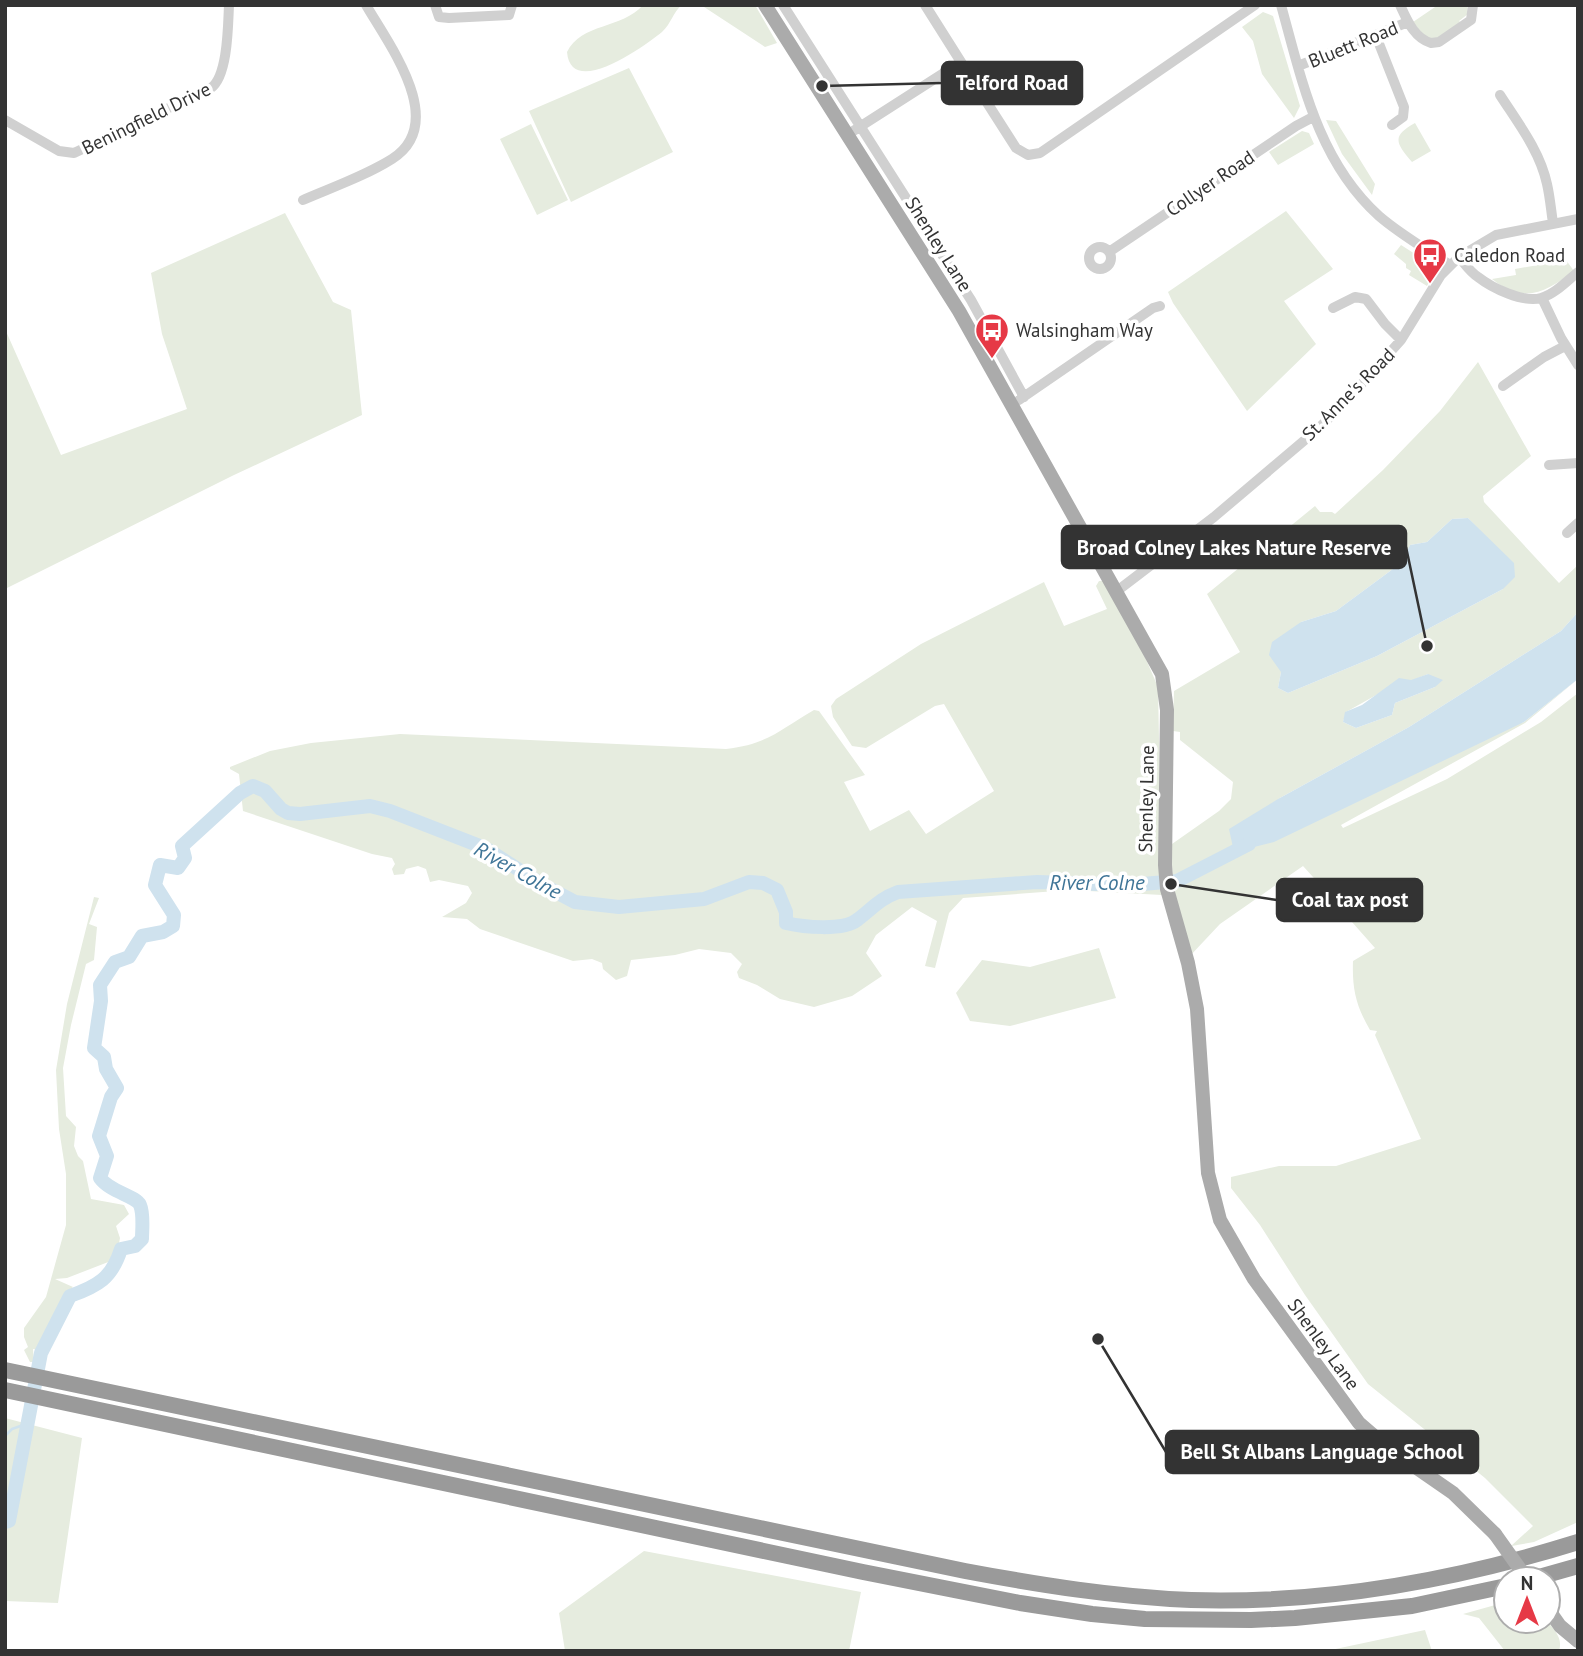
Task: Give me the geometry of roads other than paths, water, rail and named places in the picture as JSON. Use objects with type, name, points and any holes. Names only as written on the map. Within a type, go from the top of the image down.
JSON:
[{"type":"highway","points":[[5,1370],[965,1571],[1108,1594],[1192,1600],[1328,1595],[1449,1577],[1578,1542]]},
{"type":"highway","points":[[5,1390],[863,1572],[1020,1603],[1092,1614],[1159,1619],[1295,1618],[1412,1606],[1492,1589]]},
{"type":"main road","name":"Shenley Lane","points":[[765,5],[853,131],[959,311],[1161,674],[1165,685],[1167,710],[1164,865],[1167,889],[1188,963],[1197,1009],[1208,1174],[1220,1220],[1254,1279],[1359,1423],[1388,1448],[1453,1493],[1495,1534],[1519,1565]]},
{"type":"main road","points":[[1562,1629],[1572,1646]]},
{"type":"street","name":"Beningfield Drive","points":[[5,120],[59,151],[74,153],[217,85],[221,74],[229,5]]},
{"type":"street","points":[[303,200],[394,158],[407,144],[416,126],[414,96],[401,66],[366,5]]},
{"type":"street","points":[[435,5],[439,17],[449,18],[509,15],[512,5]]},
{"type":"street","name":"Shenley Lane","points":[[783,5],[853,131],[971,300],[1024,397]]},
{"type":"street","points":[[925,5],[1017,148],[1022,153],[1033,155],[1049,147],[1255,5]]},
{"type":"street","points":[[1281,5],[1313,117],[1335,162],[1365,202],[1394,228],[1450,265]]},
{"type":"street","name":"Bluett Road","points":[[1400,5],[1408,22],[1422,40],[1435,43],[1471,20],[1473,5]]},
{"type":"street","name":"Bluett Road","points":[[1298,66],[1408,22]]},
{"type":"street","points":[[1376,36],[1404,107],[1403,117],[1392,125]]},
{"type":"street","points":[[853,131],[961,62]]},
{"type":"street","points":[[1500,95],[1539,160],[1547,183],[1553,223]]},
{"type":"street","name":"Collyer Road","points":[[1109,252],[1313,117]]},
{"type":"street","name":"St. Anne's Road","points":[[1116,591],[1214,517],[1318,428],[1357,390],[1401,340],[1450,265],[1459,257],[1496,236],[1578,219]]},
{"type":"street","points":[[1459,257],[1476,276],[1524,298],[1542,298],[1578,272]]},
{"type":"street","points":[[1333,307],[1359,297],[1369,302],[1401,340]]},
{"type":"street","points":[[1542,298],[1565,346],[1578,365]]},
{"type":"street","points":[[1011,405],[1160,306]]},
{"type":"street","points":[[1503,386],[1544,357],[1565,346]]},
{"type":"street","points":[[1549,465],[1578,463]]},
{"type":"street","points":[[1567,533],[1578,523]]},
{"type":"water","points":[[1468,518],[1514,563],[1515,577],[1503,589],[1377,656],[1288,693],[1278,688],[1281,672],[1269,655],[1272,642],[1301,622],[1336,611],[1401,563],[1410,545],[1427,542],[1452,519]]},
{"type":"water","points":[[1578,612],[1578,679],[1524,722],[1274,842],[1234,852],[1229,829],[1409,727],[1561,631]]},
{"type":"water","points":[[1428,674],[1443,680],[1435,687],[1395,703],[1392,715],[1356,728],[1343,722],[1345,712],[1362,705],[1399,678],[1411,680]]},
{"type":"waterway","name":"River Colne","points":[[5,1522],[9,1521],[41,1353],[70,1296],[103,1280],[113,1267],[121,1249],[135,1246],[142,1239],[142,1217],[138,1202],[110,1187],[100,1178],[107,1156],[99,1136],[111,1097],[117,1088],[106,1069],[104,1057],[94,1048],[101,1001],[100,985],[115,962],[129,957],[142,936],[163,932],[173,926],[174,915],[155,885],[160,865],[178,868],[185,858],[182,846],[240,793],[253,786],[265,791],[288,813],[370,806],[390,811],[485,848],[575,902],[619,907],[704,899],[749,882],[763,883],[777,890],[786,912],[786,923],[812,927],[833,927],[851,923],[898,892],[1037,882],[1131,885],[1177,881],[1249,844]]},
{"type":"waterway","points":[[5,1436],[12,1429],[29,1423]]},
{"type":"place","name":"Telford Road","points":[[822,86]]},
{"type":"place","name":"Caledon Road","points":[[1430,285]]},
{"type":"place","name":"Walsingham Way","points":[[992,360]]},
{"type":"place","name":"Broad Colney Lakes Nature Reserve","points":[[1427,646]]},
{"type":"place","name":"Coal tax post","points":[[1171,884]]},
{"type":"place","name":"Bell St Albans Language School","points":[[1098,1339]]}]
